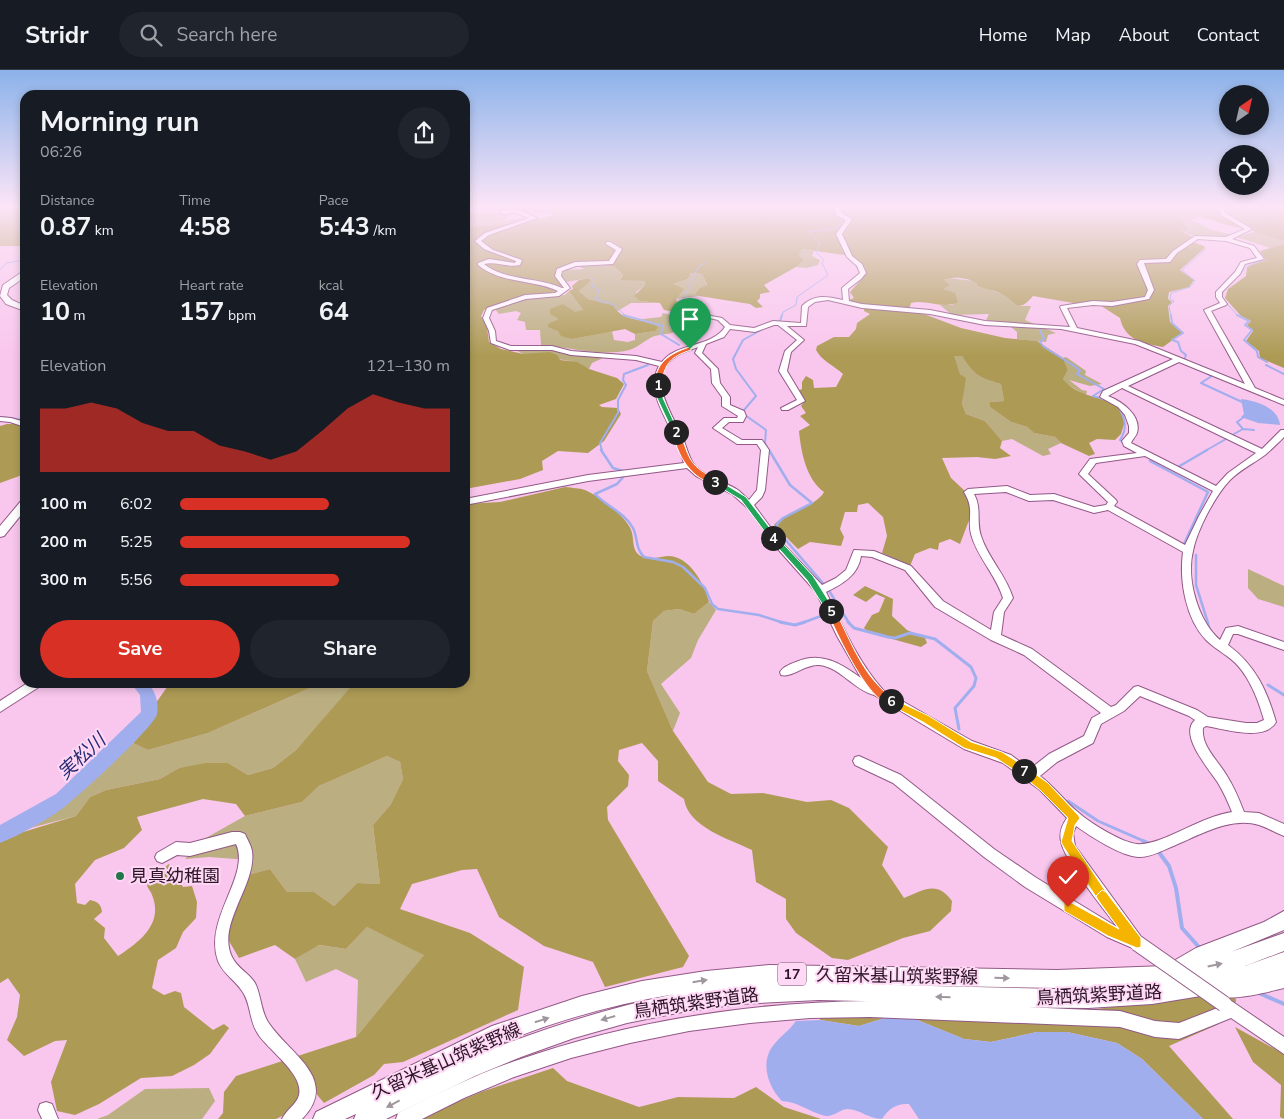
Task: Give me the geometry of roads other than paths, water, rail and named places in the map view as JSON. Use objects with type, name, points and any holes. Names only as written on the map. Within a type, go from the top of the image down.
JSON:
[{"type":"main road","points":[[20,277],[3,286],[5,299],[20,306]]},
{"type":"main road","points":[[0,533],[20,508]]},
{"type":"main road","points":[[1170,983],[1202,954],[1269,929],[1284,920]]},
{"type":"main road","name":"久留米基山筑紫野線","points":[[323,1119],[492,1036],[582,1006],[642,990],[706,980],[770,974],[1170,983],[1284,942]]},
{"type":"main road","name":"鳥栖筑紫野道路","points":[[364,1119],[416,1092],[499,1054],[572,1028],[627,1013],[693,999],[746,993],[857,990],[898,996],[1064,999],[1170,983],[1244,976],[1284,961]]},
{"type":"main road","points":[[1170,983],[1248,986],[1284,979]]},
{"type":"street","points":[[510,257],[519,260],[518,264],[510,266],[487,261],[480,264],[485,268],[512,277],[563,291]]},
{"type":"street","points":[[614,257],[610,263],[575,264],[559,270],[558,276],[567,288],[557,295],[525,297],[489,309],[486,318],[492,331],[493,342],[510,348],[552,348],[571,353],[636,358],[663,365]]},
{"type":"street","points":[[846,301],[845,288],[863,273],[860,265],[850,257]]},
{"type":"street","points":[[1074,329],[1063,307],[1090,303],[1112,304],[1141,301],[1147,298],[1151,290],[1140,264],[1142,261],[1168,261],[1171,257]]},
{"type":"street","points":[[1252,390],[1207,310],[1224,304],[1219,297],[1219,292],[1238,273],[1243,263],[1261,259],[1260,257]]},
{"type":"street","points":[[703,315],[720,319],[728,327],[755,330],[768,324],[804,325],[805,306],[813,300],[828,298],[862,306],[930,312],[985,323],[1074,329],[1137,342],[1284,403]]},
{"type":"street","points":[[780,323],[801,340],[788,351],[783,371],[801,401],[785,408]]},
{"type":"street","points":[[728,327],[722,336],[677,353],[663,365],[658,387],[660,398],[681,442],[688,465],[699,474],[735,492],[750,504],[779,545],[824,589],[842,636],[869,682],[879,694]]},
{"type":"street","points":[[704,344],[698,353],[714,367],[718,378],[716,383],[726,397],[727,408],[741,413],[742,416],[740,420],[727,420],[717,428],[740,442],[759,442],[765,450],[761,490],[759,495],[750,504]]},
{"type":"street","points":[[1179,359],[1106,394],[1104,397],[1120,403],[1127,411],[1133,428],[1133,433],[1126,441],[1127,444],[1217,490]]},
{"type":"street","points":[[1123,386],[1262,452]]},
{"type":"street","points":[[0,419],[20,423]]},
{"type":"street","points":[[1031,776],[1053,758],[1089,739],[1096,721],[1111,714],[1138,690],[1193,713],[1205,721],[1246,728],[1258,728],[1270,722],[1253,679],[1244,664],[1207,634],[1198,621],[1188,578],[1188,551],[1217,490],[1232,474],[1262,452],[1284,432]]},
{"type":"street","points":[[995,637],[999,612],[1008,598],[1004,584],[975,534],[976,508],[968,492],[1007,489],[1029,498],[1054,498],[1094,510],[1109,507],[1113,502],[1084,474],[1093,461],[1146,454]]},
{"type":"street","points":[[470,501],[588,478],[688,465]]},
{"type":"street","points":[[1109,507],[1188,551]]},
{"type":"street","points":[[824,589],[852,570],[856,565],[857,552],[874,554],[908,568],[940,604],[995,637],[1028,652],[1111,714]]},
{"type":"street","points":[[1222,646],[1230,631],[1238,630],[1284,646]]},
{"type":"street","points":[[785,672],[810,661],[818,661],[835,668],[968,745],[1007,759],[1031,776],[1075,818],[1120,846],[1139,851],[1154,848],[1225,819],[1240,817],[1259,819],[1284,830]]},
{"type":"street","points":[[0,707],[29,688]]},
{"type":"street","points":[[1205,721],[1197,725],[1195,733],[1200,747],[1220,775],[1240,817]]},
{"type":"street","points":[[859,761],[897,779],[989,854],[1030,882],[1112,932],[1137,942]]},
{"type":"street","points":[[1075,818],[1070,822],[1066,842],[1122,925],[1137,942],[1284,1046]]},
{"type":"street","points":[[162,857],[176,848],[182,851],[189,850],[229,837],[240,838],[246,845],[247,852],[238,889],[222,927],[220,937],[224,959],[231,970],[251,990],[262,1026],[273,1041],[303,1070],[309,1092],[302,1110],[290,1119]]},
{"type":"street","points":[[404,1119],[501,1074],[564,1052],[659,1029],[706,1022],[784,1012],[870,1009],[1120,1019],[1155,1029],[1179,1031],[1228,1007]]},
{"type":"water","points":[[1241,399],[1259,403],[1271,409],[1280,425],[1258,423],[1241,417],[1244,414]]},
{"type":"water","points":[[888,1017],[915,1019],[964,1039],[991,1042],[1037,1032],[1067,1032],[1117,1043],[1142,1059],[1203,1119],[919,1119],[909,1104],[901,1104],[894,1107],[882,1119],[873,1118],[848,1109],[826,1116],[793,1103],[782,1101],[777,1096],[770,1083],[766,1068],[768,1054],[796,1021],[820,1020],[859,1026]]},
{"type":"waterway","points":[[782,316],[783,312],[796,305],[797,297],[828,275],[822,263],[824,260],[821,257]]},
{"type":"waterway","points":[[1171,316],[1169,306],[1174,301],[1170,299],[1171,293],[1190,287],[1195,281],[1182,270],[1197,257]]},
{"type":"waterway","points":[[1232,282],[1248,266],[1263,260]]},
{"type":"waterway","points":[[0,270],[6,263],[20,261]]},
{"type":"waterway","points":[[683,300],[698,267],[705,263]]},
{"type":"waterway","points":[[590,277],[594,281],[592,286],[599,290],[596,300],[614,305],[626,316]]},
{"type":"waterway","points":[[1224,288],[1222,298],[1237,315]]},
{"type":"waterway","points":[[775,322],[780,321],[782,315]]},
{"type":"waterway","points":[[1171,315],[1172,323],[1183,333],[1172,340],[1178,342],[1181,351],[1186,355],[1184,360]]},
{"type":"waterway","points":[[1237,315],[1249,321],[1245,325],[1252,330],[1244,340],[1257,351],[1258,357],[1267,362]]},
{"type":"waterway","points":[[626,316],[663,326],[661,334],[679,345]]},
{"type":"waterway","points":[[761,330],[743,340],[733,359],[736,369],[756,396],[744,410],[745,415],[766,430],[765,443],[769,451]]},
{"type":"waterway","points":[[1040,330],[1044,339],[1040,342],[1044,347],[1076,367],[1080,371],[1077,374],[1104,389],[1093,396],[1104,399]]},
{"type":"waterway","points":[[602,451],[600,443],[618,413],[618,400],[626,385],[623,380],[624,374],[648,365]]},
{"type":"waterway","points":[[1266,365],[1284,374]]},
{"type":"waterway","points":[[1206,373],[1212,376],[1201,383],[1242,402]]},
{"type":"waterway","points":[[1119,407],[1125,423],[1120,440],[1134,451]]},
{"type":"waterway","points":[[0,417],[20,419]]},
{"type":"waterway","points":[[1243,429],[1237,422],[1244,417]]},
{"type":"waterway","points":[[1234,434],[1243,429]]},
{"type":"waterway","points":[[1243,429],[1254,430]]},
{"type":"waterway","points":[[1205,451],[1226,439]]},
{"type":"waterway","points":[[601,450],[613,468],[623,471]]},
{"type":"waterway","points":[[769,450],[790,485],[812,503],[783,518],[777,524],[777,530],[828,589],[849,623]]},
{"type":"waterway","points":[[1178,467],[1207,450]]},
{"type":"waterway","points":[[1150,461],[1208,492],[1184,544]]},
{"type":"waterway","points":[[625,475],[617,484],[595,494],[620,514],[633,528],[639,550],[644,557],[673,562],[683,567],[705,588],[712,604],[718,609],[759,615],[782,622]]},
{"type":"waterway","points":[[1196,555],[1196,585],[1208,623]]},
{"type":"waterway","points":[[803,622],[821,616]]},
{"type":"waterway","points":[[782,622],[795,625],[803,622]]},
{"type":"waterway","points":[[1207,622],[1209,628]]},
{"type":"waterway","points":[[849,623],[854,628],[888,637],[895,638],[910,633],[935,639],[971,667],[976,678],[974,686],[955,708],[959,729]]},
{"type":"waterway","points":[[1268,685],[1284,695]]},
{"type":"waterway","name":"実松川","points":[[0,835],[62,799],[131,734],[149,714],[148,693],[143,688]]},
{"type":"waterway","points":[[1068,801],[1098,821],[1146,842]]},
{"type":"waterway","points":[[1143,841],[1150,844]]},
{"type":"waterway","points":[[1158,851],[1169,866],[1176,888],[1182,928],[1198,946]]},
{"type":"waterway","points":[[1261,994],[1284,1004]]},
{"type":"place","name":"見真幼稚園","points":[[120,876]]}]
